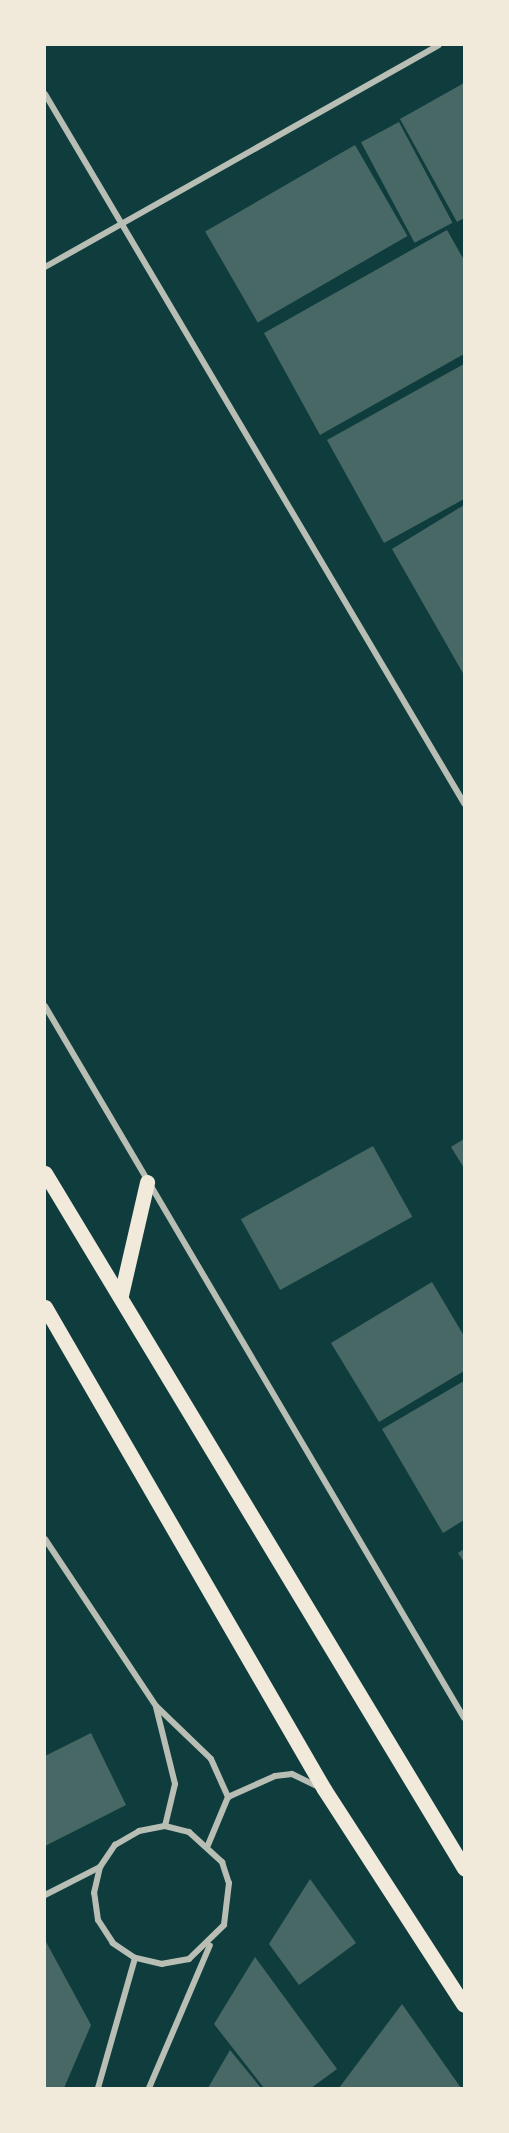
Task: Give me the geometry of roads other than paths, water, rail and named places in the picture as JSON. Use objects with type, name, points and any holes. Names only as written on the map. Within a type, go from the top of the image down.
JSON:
[{"type":"main road","points":[[45,1173],[121,1295],[464,1868]]},
{"type":"main road","points":[[121,1295],[147,1182]]},
{"type":"main road","points":[[45,1307],[324,1789],[464,2005]]},
{"type":"street","points":[[45,267],[439,45]]},
{"type":"street","points":[[45,94],[464,803]]},
{"type":"street","points":[[45,1006],[464,1718]]},
{"type":"street","points":[[45,1539],[156,1706],[211,1759],[228,1797]]},
{"type":"street","points":[[156,1706],[175,1784],[165,1826]]},
{"type":"street","points":[[208,1845],[228,1797],[275,1776],[292,1774],[324,1789]]},
{"type":"street","points":[[149,2088],[230,1904],[229,1883],[208,1845],[189,1832],[165,1826],[139,1831],[115,1845],[100,1867],[94,1893],[98,1920],[113,1943],[135,1958],[162,1964],[180,1960],[211,1943]]},
{"type":"street","points":[[45,1895],[100,1867]]},
{"type":"street","points":[[98,2088],[135,1958]]}]
